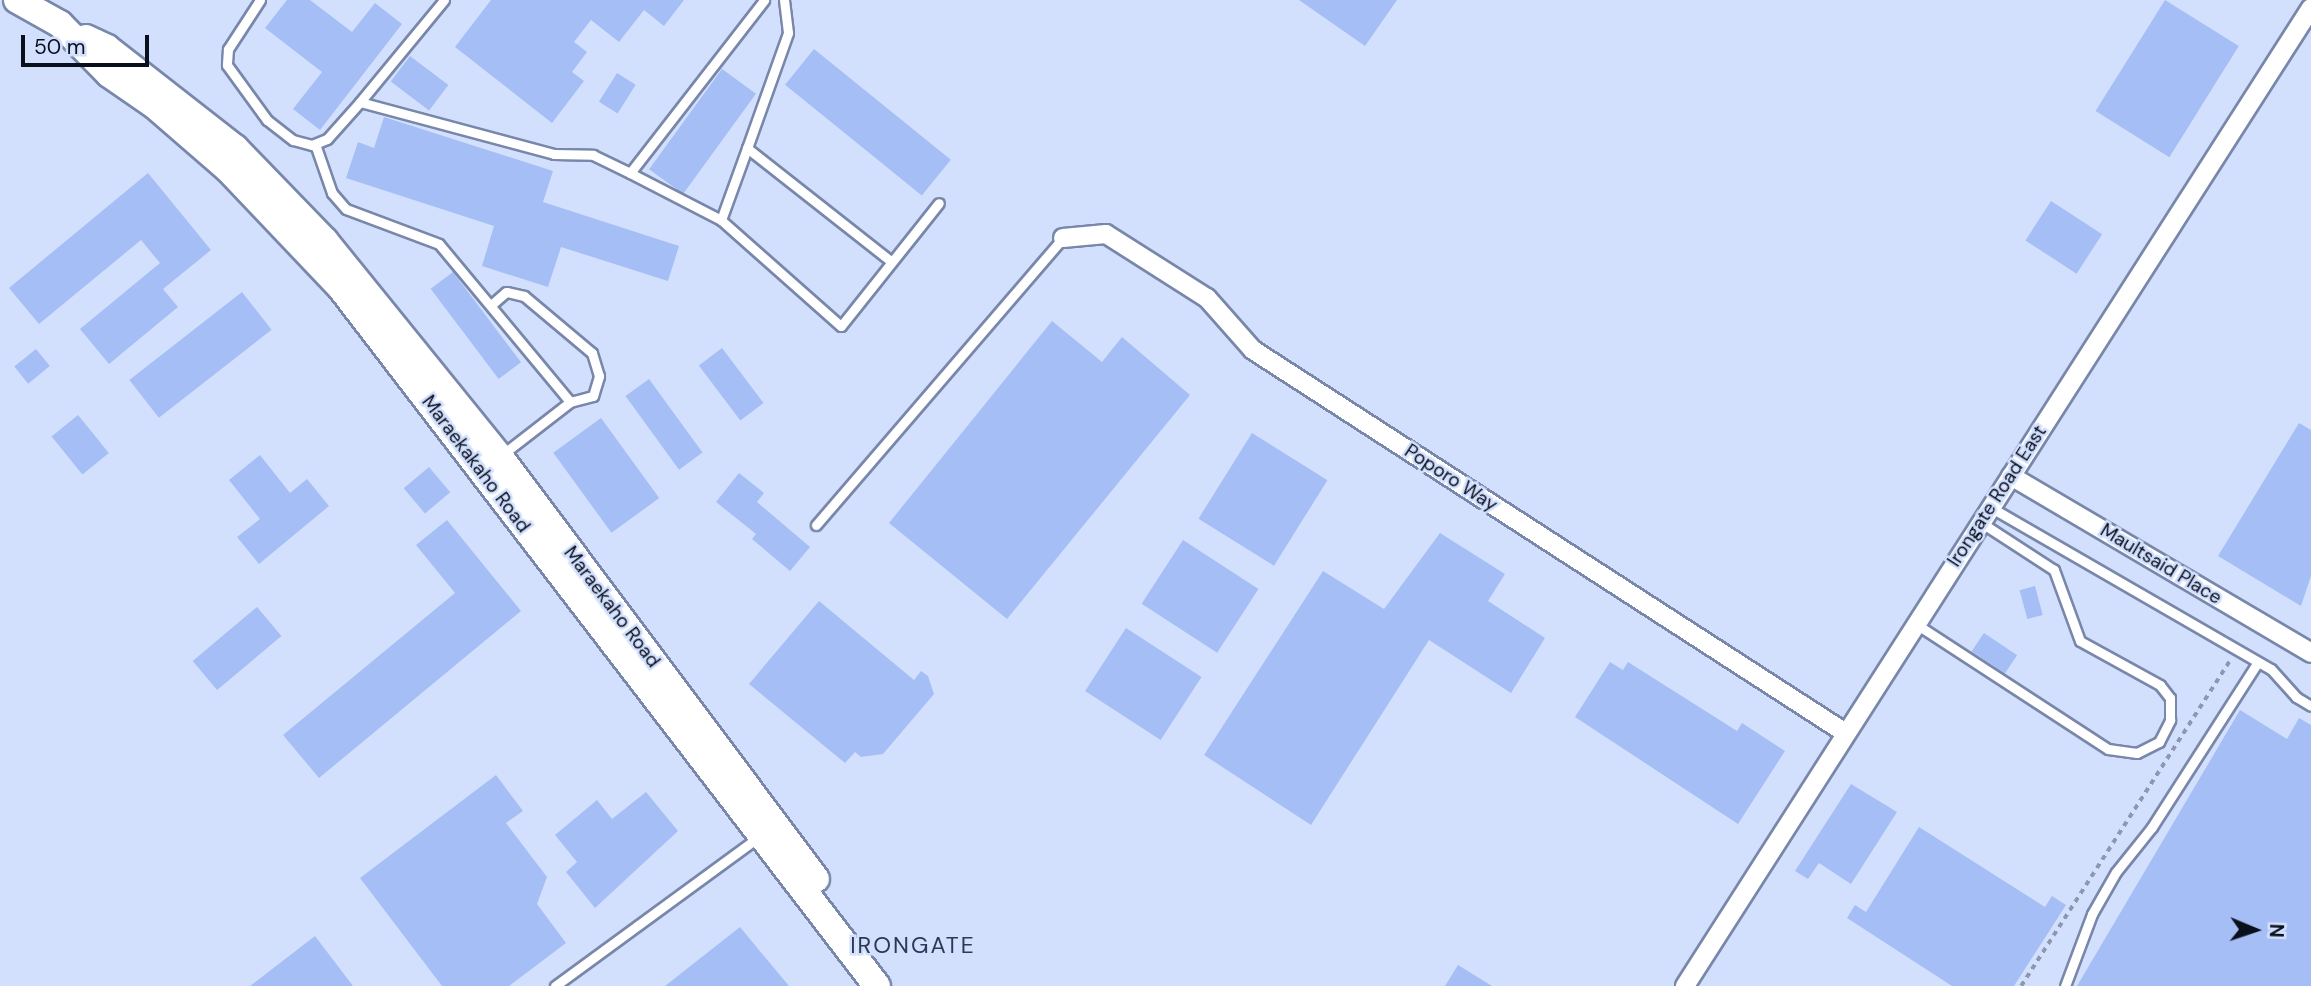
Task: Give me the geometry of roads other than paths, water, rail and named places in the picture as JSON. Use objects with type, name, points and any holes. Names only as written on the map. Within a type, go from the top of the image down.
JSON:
[{"type":"main road","name":"Maraekaho Road","points":[[17,0],[107,48],[235,148],[325,241],[768,831],[895,986]]},
{"type":"main road","points":[[768,831],[877,986]]},
{"type":"street","name":"Irongate Road East","points":[[1685,986],[1844,732],[2311,8]]},
{"type":"street","name":"Poporo Way","points":[[1063,238],[1106,234],[1207,298],[1253,350],[1844,732]]},
{"type":"street","name":"Maultsaid Place","points":[[2011,476],[2311,653]]},
{"type":"lane","points":[[260,0],[228,50],[227,65],[267,120],[293,141],[315,144],[327,139],[444,0]]},
{"type":"lane","points":[[630,173],[764,0]]},
{"type":"lane","points":[[721,220],[788,33],[783,0]]},
{"type":"lane","points":[[360,102],[554,154],[593,155],[721,220],[841,326],[939,203]]},
{"type":"lane","points":[[315,144],[332,193],[346,209],[439,244],[570,402]]},
{"type":"lane","points":[[747,148],[892,262]]},
{"type":"lane","points":[[816,525],[1063,238]]},
{"type":"lane","points":[[491,304],[506,292],[524,296],[592,353],[599,376],[593,396],[570,402],[491,464]]},
{"type":"lane","points":[[1914,623],[2108,749],[2137,753],[2159,741],[2170,720],[2170,698],[2160,685],[2080,641],[2054,570],[2045,560],[1985,515]]},
{"type":"lane","points":[[1985,515],[2258,662],[2311,706]]},
{"type":"lane","points":[[2065,986],[2092,914],[2116,872],[2152,827],[2258,662]]},
{"type":"lane","points":[[555,986],[768,831]]},
{"type":"district","name":"IRONGATE","points":[[913,945]]}]
